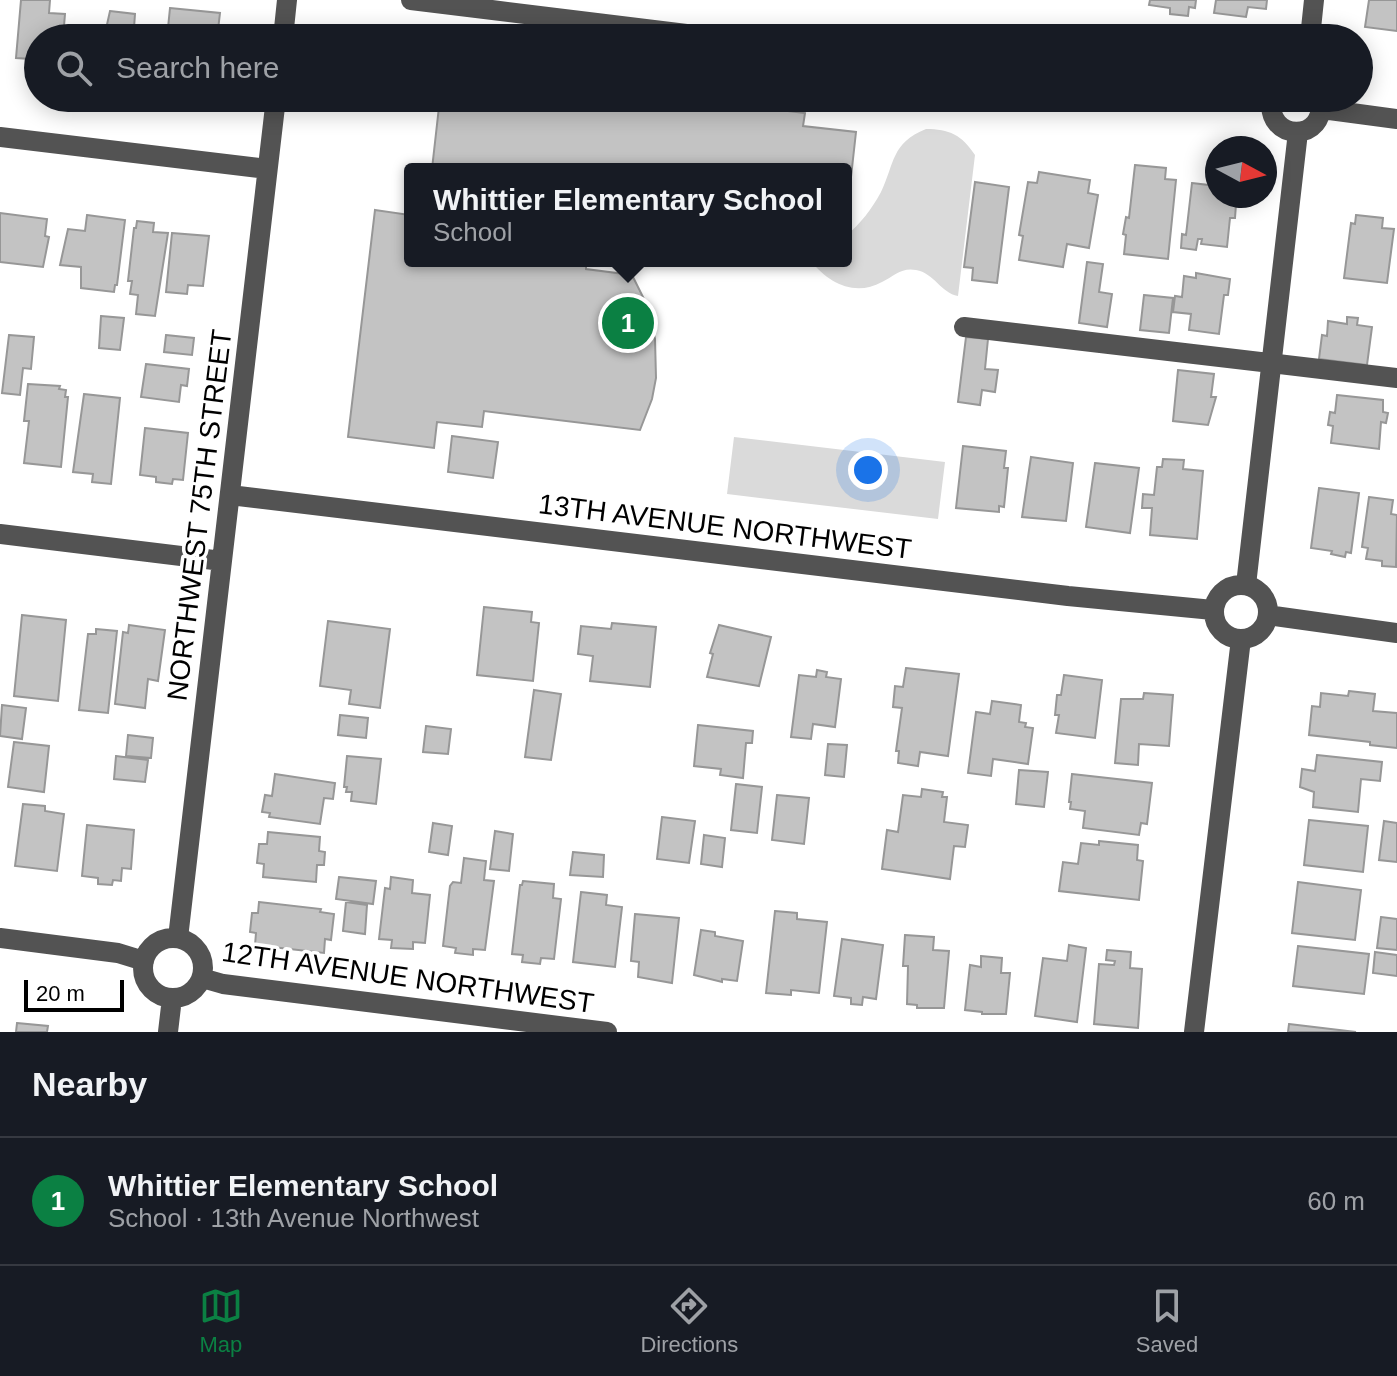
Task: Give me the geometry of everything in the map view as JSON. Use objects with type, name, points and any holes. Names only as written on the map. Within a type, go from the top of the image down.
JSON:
[{"type":"street","points":[[284,24],[287,0]]},
{"type":"street","points":[[411,0],[499,6],[623,24]]},
{"type":"street","points":[[1311,24],[1314,0]]},
{"type":"street","name":"NORTHWEST 75TH STREET","points":[[178,938],[274,112]]},
{"type":"street","points":[[1272,112],[1277,124],[1298,132],[1311,127],[1318,112]]},
{"type":"street","points":[[1362,112],[1397,119]]},
{"type":"street","points":[[1246,585],[1298,132]]},
{"type":"street","points":[[0,137],[267,169]]},
{"type":"street","points":[[964,327],[1397,378]]},
{"type":"street","name":"13TH AVENUE NORTHWEST","points":[[230,495],[1068,596],[1213,610]]},
{"type":"street","points":[[0,534],[222,561]]},
{"type":"street","points":[[1236,584],[1246,585],[1262,594],[1268,615],[1257,633],[1241,639],[1232,638],[1218,628],[1213,610],[1220,593],[1236,584]]},
{"type":"street","points":[[1268,615],[1397,633]]},
{"type":"street","points":[[1194,1032],[1241,639]]},
{"type":"street","points":[[0,938],[118,953],[144,961]]},
{"type":"street","points":[[178,938],[191,942],[198,950],[203,959],[202,978],[190,993],[172,998],[162,996],[147,984],[143,975],[144,961],[160,939],[178,938]]},
{"type":"street","name":"12TH AVENUE NORTHWEST","points":[[202,978],[223,984],[607,1032]]},
{"type":"street","points":[[168,1032],[172,998]]},
{"type":"shaded area","points":[[926,129],[954,134],[975,155],[958,296],[928,275],[911,269],[862,288],[852,288],[825,276],[816,267],[852,267],[852,230],[877,198],[900,147]]},
{"type":"shaded area","points":[[734,437],[945,462],[938,519],[727,494]]},
{"type":"building","points":[[21,0],[50,0],[49,13],[65,14],[64,24],[24,24],[24,59],[16,58]]},
{"type":"building","points":[[1150,0],[1196,0],[1195,8],[1189,7],[1188,16],[1170,14],[1170,8],[1149,5]]},
{"type":"building","points":[[1216,0],[1267,0],[1266,9],[1248,7],[1246,17],[1214,13]]},
{"type":"building","points":[[1369,0],[1397,0],[1397,31],[1365,24]]},
{"type":"building","points":[[170,8],[220,13],[219,24],[168,24]]},
{"type":"building","points":[[110,11],[135,14],[134,24],[107,24]]},
{"type":"building","points":[[438,112],[797,112],[805,113],[803,126],[856,132],[852,168],[852,163],[433,163]]},
{"type":"building","points":[[1135,165],[1166,168],[1165,179],[1176,180],[1168,259],[1124,254],[1126,235],[1123,234],[1126,217],[1129,218]]},
{"type":"building","points":[[1039,172],[1090,180],[1088,193],[1098,195],[1089,248],[1067,244],[1063,267],[1019,260],[1023,236],[1019,235],[1028,182],[1037,183]]},
{"type":"building","points":[[975,182],[1009,187],[997,283],[972,280],[973,268],[964,267]]},
{"type":"building","points":[[1192,183],[1205,185],[1205,208],[1236,208],[1235,218],[1230,218],[1227,247],[1201,244],[1202,239],[1198,239],[1196,250],[1181,248],[1182,234],[1186,235]]},
{"type":"building","points":[[375,210],[404,214],[404,267],[586,267],[632,275],[646,303],[655,339],[656,378],[640,430],[484,411],[482,427],[437,422],[434,448],[348,437]]},
{"type":"building","points":[[0,213],[47,219],[45,236],[49,237],[43,267],[0,262]]},
{"type":"building","points":[[87,215],[125,220],[114,292],[81,288],[81,267],[60,265],[68,229],[85,231]]},
{"type":"building","points":[[1356,215],[1383,218],[1382,228],[1394,229],[1387,283],[1344,278],[1351,223],[1355,224]]},
{"type":"building","points":[[137,221],[154,223],[153,232],[168,233],[155,316],[136,314],[138,295],[130,294],[132,281],[128,281]]},
{"type":"building","points":[[172,233],[209,236],[203,286],[188,285],[187,294],[166,292]]},
{"type":"building","points":[[1087,262],[1103,264],[1099,292],[1112,294],[1107,327],[1079,323]]},
{"type":"building","points":[[1196,273],[1230,279],[1228,295],[1224,295],[1219,334],[1189,330],[1191,314],[1173,312],[1175,296],[1182,297],[1184,276],[1196,278]]},
{"type":"building","points":[[1144,295],[1173,298],[1169,333],[1140,330]]},
{"type":"building","points":[[101,316],[124,318],[120,350],[99,348]]},
{"type":"building","points":[[1347,317],[1358,318],[1357,325],[1372,327],[1367,365],[1319,359],[1322,335],[1327,336],[1328,321],[1347,324]]},
{"type":"building","points":[[9,335],[34,337],[31,369],[23,368],[20,395],[2,393]]},
{"type":"building","points":[[166,335],[194,338],[192,355],[164,352]]},
{"type":"building","points":[[966,337],[988,339],[985,369],[998,370],[995,392],[982,390],[980,405],[958,402]]},
{"type":"building","points":[[146,364],[189,369],[187,386],[181,385],[179,402],[141,397]]},
{"type":"building","points":[[1178,370],[1214,374],[1211,397],[1216,397],[1208,425],[1173,421]]},
{"type":"building","points":[[28,384],[60,386],[59,389],[66,390],[65,397],[68,397],[61,467],[24,463],[29,421],[24,421]]},
{"type":"building","points":[[84,394],[120,398],[111,484],[92,482],[93,474],[73,472]]},
{"type":"building","points":[[1337,395],[1383,400],[1383,412],[1388,413],[1386,423],[1381,422],[1379,449],[1331,443],[1333,426],[1328,425],[1330,412],[1335,413]]},
{"type":"building","points":[[145,428],[188,433],[183,480],[173,479],[172,484],[156,482],[156,477],[140,475]]},
{"type":"building","points":[[452,436],[498,442],[493,478],[448,472]]},
{"type":"building","points":[[963,446],[1006,451],[1004,468],[1008,468],[1004,507],[999,506],[999,512],[956,508]]},
{"type":"building","points":[[1031,457],[1073,463],[1066,521],[1022,517]]},
{"type":"building","points":[[1163,459],[1184,460],[1183,469],[1203,471],[1197,539],[1150,535],[1152,508],[1142,508],[1143,494],[1154,495],[1157,467],[1162,467]]},
{"type":"building","points":[[1095,463],[1139,468],[1130,533],[1086,527]]},
{"type":"building","points":[[1319,488],[1359,493],[1351,553],[1346,552],[1345,557],[1331,554],[1332,551],[1311,548]]},
{"type":"building","points":[[1369,497],[1393,500],[1391,514],[1397,515],[1396,567],[1382,566],[1382,561],[1366,559],[1368,548],[1362,547]]},
{"type":"building","points":[[484,607],[532,612],[531,622],[539,623],[533,681],[477,675]]},
{"type":"building","points":[[22,615],[66,620],[58,701],[14,696]]},
{"type":"building","points":[[328,621],[390,629],[380,708],[349,704],[351,690],[320,686]]},
{"type":"building","points":[[612,623],[656,627],[650,687],[590,681],[593,656],[578,654],[581,626],[611,629]]},
{"type":"building","points":[[129,625],[165,630],[158,681],[148,679],[145,708],[115,704],[123,632],[128,633]]},
{"type":"building","points":[[719,625],[771,637],[759,686],[707,677],[713,654],[710,653]]},
{"type":"building","points":[[96,629],[117,631],[108,713],[79,710],[88,634],[96,634]]},
{"type":"building","points":[[906,668],[959,674],[948,756],[920,752],[918,766],[898,763],[899,751],[896,751],[902,708],[893,707],[895,686],[903,687]]},
{"type":"building","points":[[817,670],[827,672],[826,677],[841,679],[835,727],[813,724],[811,739],[791,737],[799,675],[816,677]]},
{"type":"building","points":[[1064,675],[1102,680],[1095,738],[1056,733],[1059,715],[1055,715],[1057,695],[1061,695]]},
{"type":"building","points":[[534,690],[561,694],[551,760],[525,757]]},
{"type":"building","points":[[1349,691],[1375,694],[1373,711],[1397,713],[1397,748],[1309,735],[1312,706],[1320,707],[1321,693],[1348,696]]},
{"type":"building","points":[[1144,693],[1173,695],[1169,746],[1139,744],[1138,765],[1115,763],[1121,699],[1143,699]]},
{"type":"building","points":[[992,701],[1021,705],[1019,722],[1033,728],[1028,764],[993,759],[991,776],[968,773],[976,712],[990,714]]},
{"type":"building","points":[[2,705],[26,708],[22,739],[0,736]]},
{"type":"building","points":[[340,715],[368,718],[366,738],[338,735]]},
{"type":"building","points":[[698,725],[753,731],[752,743],[746,743],[743,778],[720,775],[721,769],[694,766]]},
{"type":"building","points":[[426,726],[451,729],[448,754],[423,752]]},
{"type":"building","points":[[128,735],[153,738],[151,758],[126,756]]},
{"type":"building","points":[[14,742],[49,746],[44,792],[8,787]]},
{"type":"building","points":[[828,744],[847,745],[844,777],[825,775]]},
{"type":"building","points":[[1317,755],[1382,762],[1380,781],[1361,779],[1358,812],[1313,807],[1314,792],[1300,787],[1302,769],[1315,771]]},
{"type":"building","points":[[116,756],[148,760],[145,782],[114,779]]},
{"type":"building","points":[[347,756],[381,759],[376,804],[351,801],[352,792],[346,792],[347,787],[344,787]]},
{"type":"building","points":[[1019,770],[1048,772],[1044,807],[1016,804]]},
{"type":"building","points":[[275,774],[335,783],[333,799],[324,798],[320,824],[269,817],[270,813],[262,812],[265,795],[272,796]]},
{"type":"building","points":[[1072,774],[1152,783],[1147,824],[1141,823],[1139,835],[1083,828],[1085,811],[1070,809]]},
{"type":"building","points":[[736,784],[762,787],[757,833],[731,830]]},
{"type":"building","points":[[922,789],[943,792],[942,797],[947,797],[944,822],[968,825],[965,847],[954,846],[950,879],[882,869],[887,830],[898,832],[903,795],[921,797]]},
{"type":"building","points":[[777,795],[809,798],[804,844],[772,840]]},
{"type":"building","points":[[23,804],[45,806],[45,811],[64,814],[57,871],[15,866]]},
{"type":"building","points":[[662,817],[695,821],[689,863],[657,859]]},
{"type":"building","points":[[1309,820],[1368,826],[1363,872],[1304,865]]},
{"type":"building","points":[[1384,821],[1397,823],[1397,862],[1379,860]]},
{"type":"building","points":[[433,823],[452,826],[448,855],[429,852]]},
{"type":"building","points":[[87,825],[134,830],[131,869],[122,868],[121,881],[113,880],[112,885],[98,884],[98,878],[82,876]]},
{"type":"building","points":[[495,831],[513,834],[509,871],[490,869]]},
{"type":"building","points":[[268,832],[320,837],[319,851],[325,852],[324,865],[317,865],[316,882],[263,877],[264,864],[257,863],[259,844],[267,844]]},
{"type":"building","points":[[704,835],[725,838],[722,867],[701,864]]},
{"type":"building","points":[[1099,841],[1138,845],[1137,860],[1143,861],[1139,900],[1059,891],[1063,862],[1078,864],[1081,843],[1099,845]]},
{"type":"building","points":[[573,852],[604,855],[603,877],[570,875]]},
{"type":"building","points":[[464,858],[486,861],[484,880],[494,881],[485,950],[473,949],[473,955],[455,953],[456,948],[443,946],[450,886],[453,882],[461,883]]},
{"type":"building","points":[[339,877],[376,881],[373,904],[336,899]]},
{"type":"building","points":[[391,877],[413,880],[412,893],[430,895],[425,943],[413,942],[413,949],[391,948],[392,940],[379,939],[385,888],[390,889]]},
{"type":"building","points":[[523,881],[554,884],[553,898],[561,899],[554,959],[541,958],[540,964],[522,962],[523,955],[512,954]]},
{"type":"building","points":[[1298,882],[1361,890],[1355,940],[1292,933]]},
{"type":"building","points":[[581,892],[607,895],[606,905],[622,907],[615,967],[573,962]]},
{"type":"building","points":[[259,902],[321,909],[320,912],[334,914],[331,940],[325,939],[324,953],[255,945],[256,933],[250,932],[252,913],[258,913]]},
{"type":"building","points":[[346,902],[367,905],[365,934],[343,931]]},
{"type":"building","points":[[775,911],[797,913],[797,919],[827,922],[819,993],[791,990],[791,995],[766,993]]},
{"type":"building","points":[[635,914],[679,918],[672,983],[638,977],[639,962],[631,961]]},
{"type":"building","points":[[1381,917],[1397,919],[1397,950],[1377,948]]},
{"type":"building","points":[[701,930],[743,941],[737,981],[722,979],[722,982],[694,975]]},
{"type":"building","points":[[905,935],[934,937],[933,950],[949,951],[944,1008],[917,1008],[917,1005],[907,1004],[908,966],[903,966]]},
{"type":"building","points":[[842,939],[883,945],[876,999],[863,997],[862,1005],[851,1004],[851,998],[834,996]]},
{"type":"building","points":[[1069,945],[1086,948],[1077,1022],[1035,1016],[1043,958],[1067,961]]},
{"type":"building","points":[[1298,946],[1369,954],[1364,994],[1293,986]]},
{"type":"building","points":[[1107,950],[1131,952],[1130,968],[1142,969],[1138,1028],[1094,1024],[1099,964],[1114,965],[1115,961],[1106,960]]},
{"type":"building","points":[[1375,952],[1397,955],[1397,976],[1373,973]]},
{"type":"building","points":[[981,956],[1002,958],[1001,973],[1010,973],[1006,1014],[965,1010],[970,965],[981,967]]},
{"type":"building","points":[[17,1023],[48,1026],[47,1032],[16,1032]]},
{"type":"building","points":[[1289,1024],[1356,1032],[1288,1032]]},
{"type":"place","name":"Whittier Elementary School","points":[[628,323]]}]
